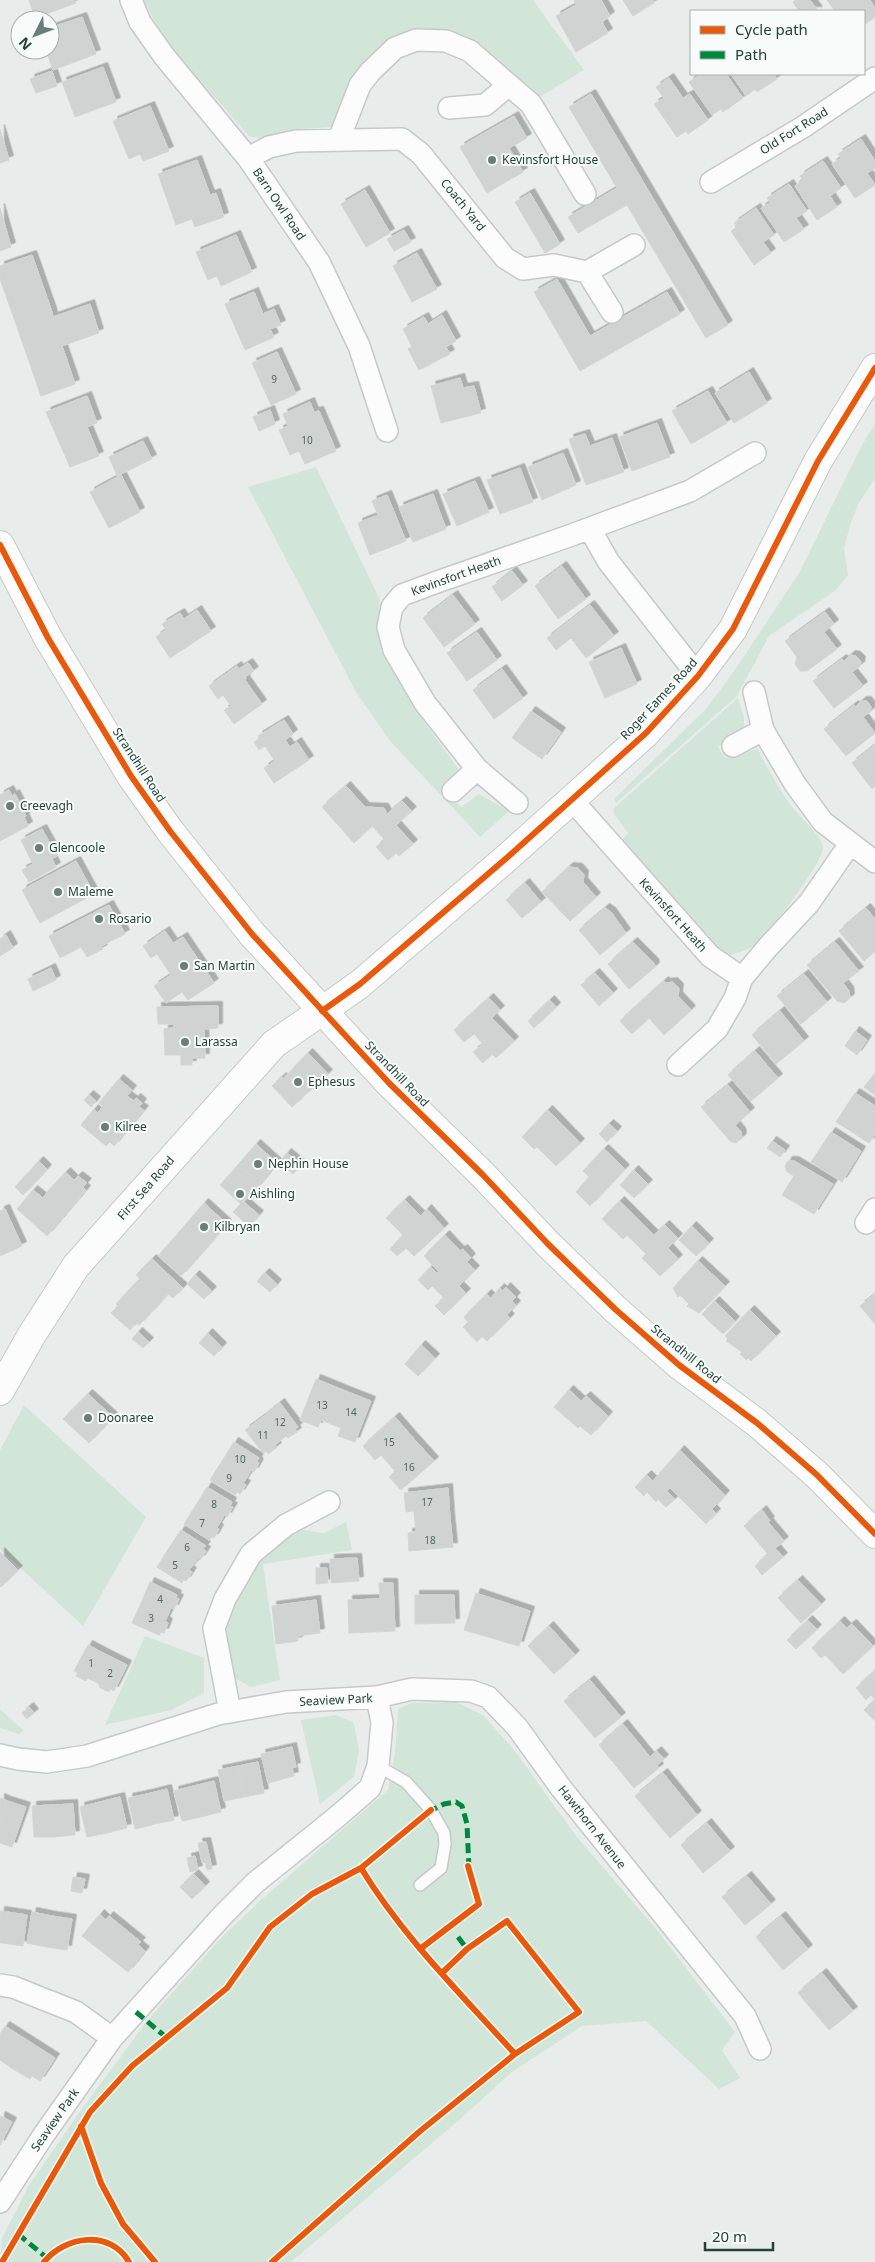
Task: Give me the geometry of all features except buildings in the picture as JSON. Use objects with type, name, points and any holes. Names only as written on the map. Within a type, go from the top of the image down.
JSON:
[{"type":"main road","name":"Roger Eames Road","points":[[322,1011],[360,984],[510,856],[646,733],[698,676],[734,629],[818,461],[875,368]]},
{"type":"main road","name":"Strandhill Road","points":[[0,545],[48,638],[137,784],[215,890],[252,934],[389,1084],[615,1309],[679,1365],[765,1430],[817,1475],[875,1534]]},
{"type":"main road","name":"First Sea Road","points":[[0,1391],[31,1336],[76,1266],[274,1044],[322,1011]]},
{"type":"street","name":"Barn Owl Road","points":[[131,0],[140,22],[164,56],[248,158],[319,262],[359,346],[387,430]]},
{"type":"street","points":[[339,139],[360,85],[370,72],[395,48],[416,40],[446,41],[470,51],[531,104],[585,194]]},
{"type":"street","name":"Old Fort Road","points":[[711,182],[803,127],[875,78]]},
{"type":"street","points":[[448,108],[485,105],[509,85]]},
{"type":"street","name":"Coach Yard","points":[[248,158],[269,147],[296,141],[402,139],[421,154],[505,258],[523,269],[554,265],[586,272]]},
{"type":"street","points":[[612,312],[586,272],[634,245]]},
{"type":"street","name":"Kevinsfort Heath","points":[[516,803],[476,769],[425,703],[394,650],[388,627],[392,607],[402,595],[690,491],[755,453]]},
{"type":"street","points":[[590,528],[608,561],[698,676]]},
{"type":"street","points":[[754,692],[763,730],[790,777],[823,822],[875,862]]},
{"type":"street","points":[[732,746],[763,730]]},
{"type":"street","points":[[453,791],[476,769]]},
{"type":"street","name":"Kevinsfort Heath","points":[[571,799],[710,956],[742,978]]},
{"type":"street","points":[[678,1065],[717,1029],[735,998],[742,978],[810,904],[850,844]]},
{"type":"street","points":[[230,1712],[214,1628],[225,1598],[251,1554],[286,1525],[329,1502]]},
{"type":"street","name":"Hawthorn Avenue","points":[[377,1697],[412,1689],[471,1691],[488,1697],[516,1728],[573,1803],[745,2016],[760,2049]]},
{"type":"street","name":"Seaview Park","points":[[0,1755],[18,1760],[47,1762],[87,1756],[230,1712],[286,1702],[377,1697],[382,1723],[378,1766],[370,1788],[256,1882],[223,1915],[112,2038],[43,2136],[0,2202]]},
{"type":"street","points":[[0,1985],[13,1987],[76,2012],[112,2038]]},
{"type":"lane","points":[[378,1766],[406,1782],[431,1810],[444,1833],[445,1844],[441,1868],[420,1884]]},
{"type":"green space","points":[[144,0],[533,0],[584,70],[538,98],[482,50],[454,32],[429,29],[399,37],[381,46],[360,71],[338,123],[330,127],[300,129],[259,138],[249,136],[178,55],[165,37]]},
{"type":"green space","points":[[875,424],[875,478],[859,503],[851,522],[844,549],[848,575],[836,590],[769,636],[737,696],[616,803],[614,799],[706,709],[739,664],[799,573],[862,445]]},
{"type":"green space","points":[[316,467],[380,600],[378,622],[392,665],[416,711],[460,771],[448,793],[461,807],[479,794],[509,811],[480,837],[390,741],[356,692],[248,487]]},
{"type":"green space","points":[[738,698],[744,717],[744,726],[718,747],[725,758],[758,749],[783,794],[814,831],[823,847],[822,854],[807,880],[757,943],[744,951],[730,955],[718,950],[622,840],[628,833],[614,814],[614,808]]},
{"type":"green space","points":[[24,1405],[146,1517],[83,1626],[0,1549],[0,1450]]},
{"type":"green space","points":[[346,1522],[352,1550],[263,1564],[280,1680],[251,1687],[233,1677],[225,1630],[233,1601],[256,1562],[282,1540],[302,1530],[324,1533]]},
{"type":"green space","points":[[145,1636],[204,1658],[204,1693],[171,1710],[105,1725]]},
{"type":"green space","points":[[456,1702],[483,1715],[515,1751],[576,1836],[657,1930],[735,2032],[722,2050],[740,2078],[719,2089],[646,2021],[582,2026],[512,2072],[458,2121],[291,2262],[0,2262],[2,2238],[28,2187],[76,2117],[147,2021],[221,1938],[262,1899],[388,1790],[395,1753],[398,1709],[412,1703]]},
{"type":"green space","points":[[0,1709],[24,1731],[19,1734],[0,1728]]},
{"type":"green space","points":[[336,1715],[354,1723],[359,1750],[354,1777],[320,1804],[301,1720]]},
{"type":"marked path","points":[[428,1812],[444,1804],[456,1802],[462,1806],[467,1824],[469,1869]]},
{"type":"marked path","points":[[458,1937],[467,1949]]},
{"type":"marked path","points":[[136,2012],[167,2038]]},
{"type":"marked path","points":[[18,2234],[47,2258]]},
{"type":"cycle path","points":[[322,1011],[360,984],[510,855],[646,733],[698,676],[733,629],[818,461],[875,368]]},
{"type":"cycle path","points":[[0,545],[48,638],[131,776],[170,831],[252,934],[389,1083],[615,1309],[679,1365],[757,1423],[817,1475],[875,1534]]},
{"type":"cycle path","points":[[2,2262],[90,2112],[132,2066],[227,1988],[270,1927],[312,1894],[361,1868],[431,1810]]},
{"type":"cycle path","points":[[420,1949],[479,1904],[468,1866]]},
{"type":"cycle path","points":[[272,2262],[419,2132],[515,2054],[414,1941],[395,1918],[361,1868]]},
{"type":"cycle path","points":[[442,1973],[467,1949],[507,1921],[579,2012],[515,2054]]},
{"type":"cycle path","points":[[81,2126],[101,2183],[123,2224],[155,2262]]},
{"type":"cycle path","points":[[44,2262],[63,2246],[87,2240],[111,2244],[121,2251],[129,2262]]},
{"type":"place","name":"Kevinsfort House","points":[[492,160]]},
{"type":"place","name":"Creevagh","points":[[10,806]]},
{"type":"place","name":"Glencoole","points":[[39,848]]},
{"type":"place","name":"Maleme","points":[[58,892]]},
{"type":"place","name":"Rosario","points":[[99,919]]},
{"type":"place","name":"San Martin","points":[[184,966]]},
{"type":"place","name":"Larassa","points":[[185,1042]]},
{"type":"place","name":"Ephesus","points":[[298,1082]]},
{"type":"place","name":"Kilree","points":[[105,1127]]},
{"type":"place","name":"Nephin House","points":[[258,1164]]},
{"type":"place","name":"Aishling","points":[[240,1194]]},
{"type":"place","name":"Kilbryan","points":[[204,1227]]},
{"type":"place","name":"Doonaree","points":[[88,1418]]}]
